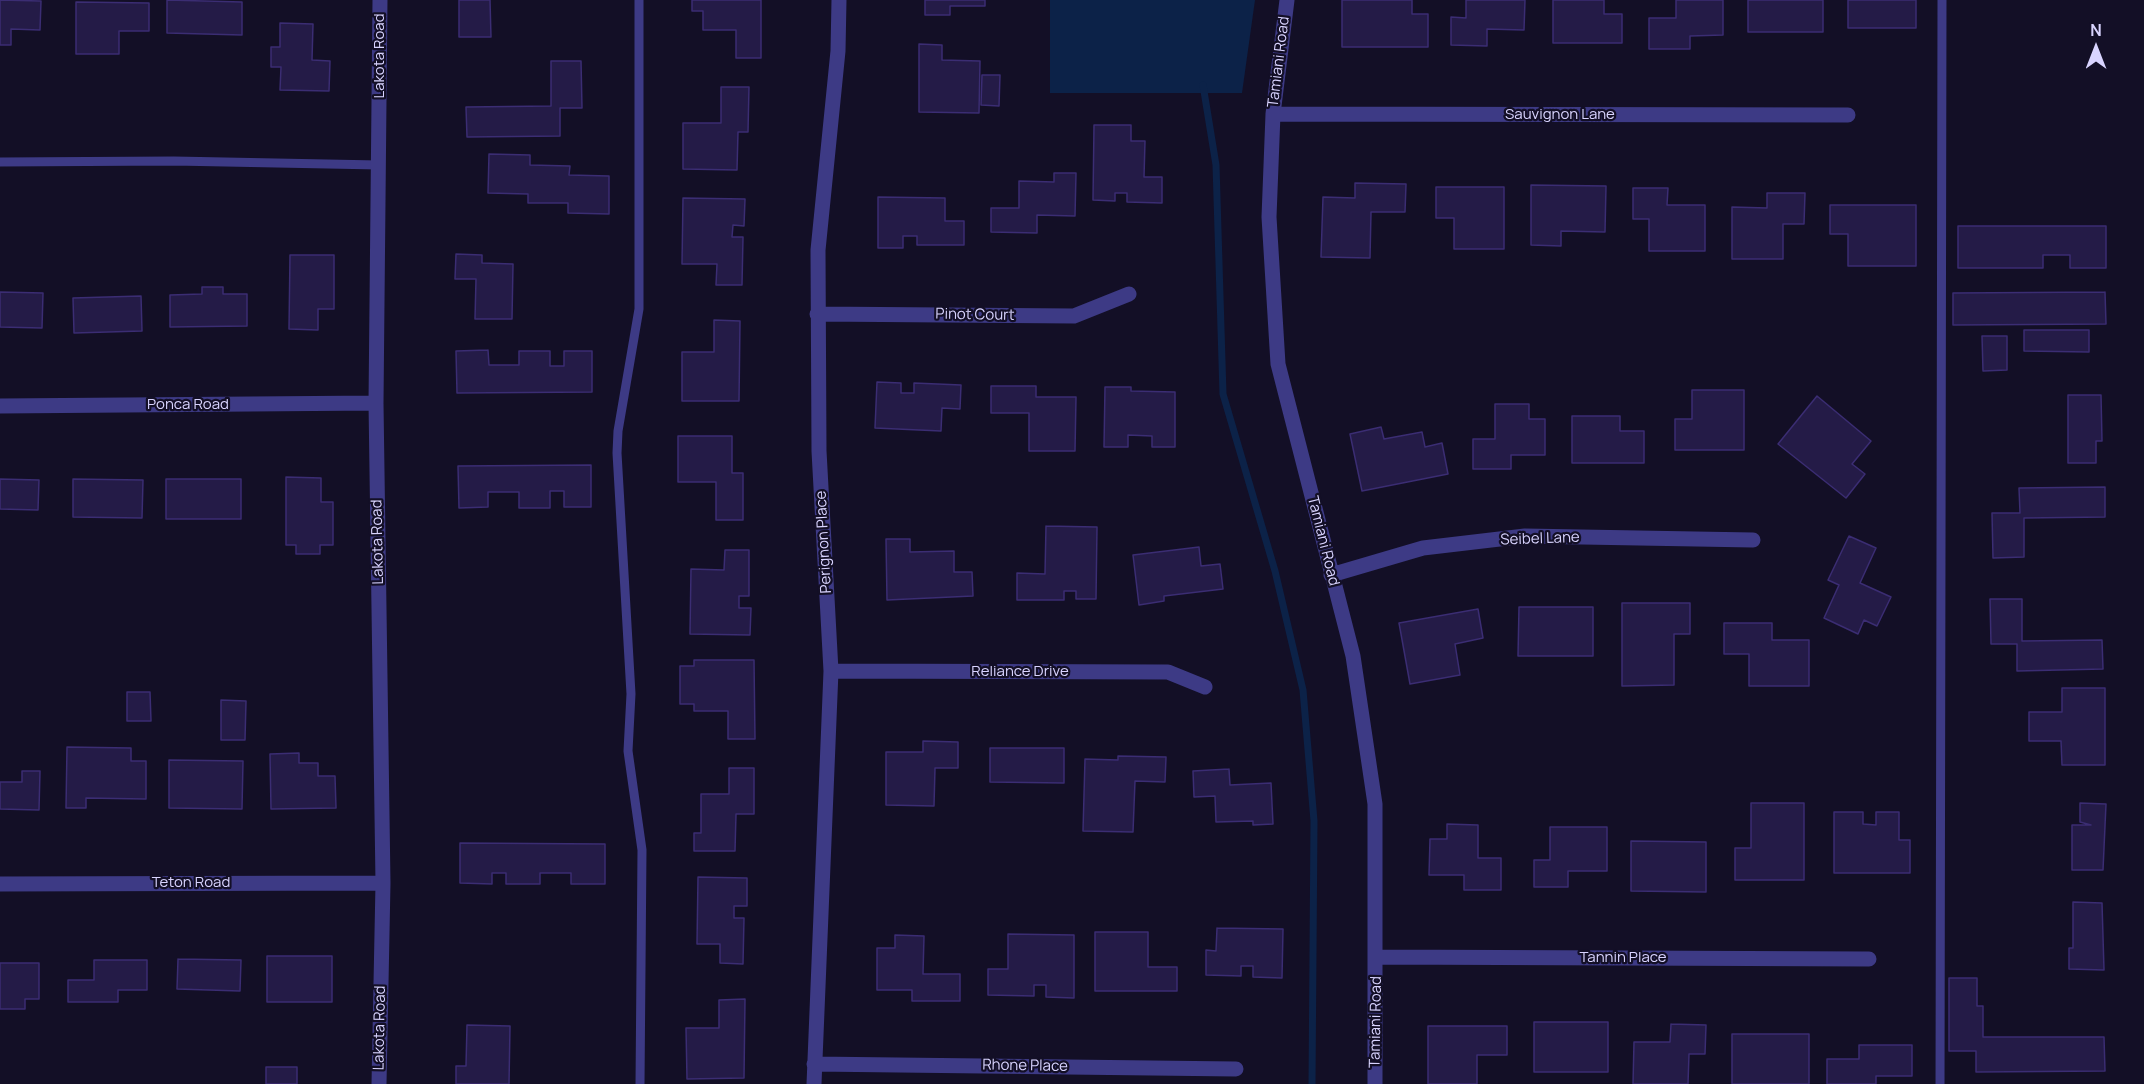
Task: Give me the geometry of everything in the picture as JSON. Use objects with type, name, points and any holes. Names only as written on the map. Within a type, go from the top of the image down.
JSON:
[{"type":"street","name":"Lakota Road","points":[[379,1084],[383,883],[376,404],[380,0]]},
{"type":"street","name":"Perignon Place","points":[[814,1084],[831,671],[819,451],[818,250],[838,51],[839,0]]},
{"type":"street","name":"Tamiani Road","points":[[1287,0],[1273,114],[1269,217],[1278,364],[1353,656],[1375,804],[1377,957],[1375,1084]]},
{"type":"street","name":"Sauvignon Lane","points":[[1273,114],[1848,115]]},
{"type":"street","name":"Pinot Court","points":[[817,314],[1074,316],[1129,294]]},
{"type":"street","name":"Ponca Road","points":[[0,406],[376,404]]},
{"type":"street","name":"Seibel Lane","points":[[1331,575],[1423,548],[1524,536],[1753,540]]},
{"type":"street","name":"Reliance Drive","points":[[831,671],[1168,672],[1205,687]]},
{"type":"street","name":"Teton Road","points":[[0,884],[383,883]]},
{"type":"street","name":"Tannin Place","points":[[1377,957],[1869,959]]},
{"type":"street","name":"Rhone Place","points":[[814,1064],[1236,1069]]},
{"type":"lane","points":[[639,0],[639,309],[618,431],[617,453],[631,694],[628,751],[642,850],[640,1084]]},
{"type":"lane","points":[[1940,1084],[1942,0]]},
{"type":"lane","points":[[0,162],[174,161],[379,165]]},
{"type":"water","points":[[1050,0],[1255,0],[1242,93],[1050,93]]},
{"type":"building","points":[[0,0],[41,1],[40,30],[11,29],[11,45],[0,45]]},
{"type":"building","points":[[167,0],[242,2],[242,35],[167,33]]},
{"type":"building","points":[[459,0],[490,0],[491,37],[459,37]]},
{"type":"building","points":[[692,0],[761,0],[761,58],[736,58],[736,30],[703,30],[703,11],[692,11]]},
{"type":"building","points":[[925,0],[985,0],[985,6],[950,6],[950,15],[925,15]]},
{"type":"building","points":[[1342,0],[1412,0],[1412,14],[1428,14],[1428,47],[1342,47]]},
{"type":"building","points":[[1466,0],[1525,0],[1524,30],[1487,29],[1487,46],[1451,45],[1451,17],[1466,18]]},
{"type":"building","points":[[1553,0],[1604,0],[1604,14],[1622,14],[1622,43],[1553,43]]},
{"type":"building","points":[[1676,0],[1723,0],[1723,35],[1690,36],[1690,49],[1649,49],[1649,18],[1676,18]]},
{"type":"building","points":[[1748,0],[1823,0],[1823,32],[1748,32]]},
{"type":"building","points":[[1848,0],[1916,0],[1916,28],[1848,28]]},
{"type":"building","points":[[76,2],[149,3],[149,31],[119,31],[119,54],[76,54]]},
{"type":"building","points":[[280,23],[313,24],[312,60],[330,61],[329,91],[280,90],[281,67],[271,67],[271,47],[280,47]]},
{"type":"building","points":[[919,44],[942,45],[942,60],[980,61],[979,113],[919,112]]},
{"type":"building","points":[[551,61],[581,61],[582,108],[560,108],[560,136],[467,137],[466,107],[551,106]]},
{"type":"building","points":[[982,75],[1000,75],[999,106],[981,105]]},
{"type":"building","points":[[721,87],[749,87],[748,132],[738,132],[737,170],[683,169],[683,123],[721,123]]},
{"type":"building","points":[[1094,125],[1131,125],[1131,141],[1145,141],[1144,177],[1162,177],[1162,203],[1127,202],[1127,193],[1115,193],[1115,201],[1093,200]]},
{"type":"building","points":[[489,154],[530,155],[530,165],[570,166],[569,175],[609,176],[609,214],[568,213],[568,203],[528,203],[528,194],[488,193]]},
{"type":"building","points":[[1054,173],[1076,173],[1075,216],[1037,215],[1037,233],[991,232],[991,208],[1019,208],[1019,181],[1054,182]]},
{"type":"building","points":[[1355,183],[1406,184],[1405,212],[1371,212],[1370,258],[1321,257],[1323,197],[1355,198]]},
{"type":"building","points":[[1531,185],[1606,186],[1605,232],[1561,231],[1561,246],[1531,245]]},
{"type":"building","points":[[1436,187],[1504,187],[1504,249],[1454,249],[1454,218],[1436,218]]},
{"type":"building","points":[[1633,188],[1668,188],[1667,205],[1705,205],[1705,251],[1649,251],[1649,219],[1633,219]]},
{"type":"building","points":[[1767,193],[1805,193],[1804,224],[1783,224],[1783,259],[1732,259],[1732,207],[1767,208]]},
{"type":"building","points":[[878,197],[945,198],[945,221],[964,221],[964,245],[917,245],[917,236],[903,236],[903,248],[878,248]]},
{"type":"building","points":[[683,198],[745,199],[744,226],[733,225],[732,237],[743,237],[742,285],[716,285],[717,264],[682,264]]},
{"type":"building","points":[[1830,205],[1916,205],[1916,266],[1848,266],[1848,234],[1830,234]]},
{"type":"building","points":[[1958,226],[2106,226],[2106,268],[2070,268],[2070,255],[2043,255],[2043,268],[1958,268]]},
{"type":"building","points":[[456,254],[482,255],[482,263],[513,264],[512,319],[475,319],[476,279],[455,279]]},
{"type":"building","points":[[290,255],[334,255],[334,309],[318,309],[318,330],[289,329]]},
{"type":"building","points":[[202,287],[223,287],[223,294],[247,294],[247,326],[170,327],[170,295],[202,294]]},
{"type":"building","points":[[0,292],[43,293],[42,328],[0,327]]},
{"type":"building","points":[[2105,292],[2106,324],[1953,325],[1953,293]]},
{"type":"building","points":[[141,296],[142,331],[74,333],[73,298]]},
{"type":"building","points":[[714,320],[740,321],[739,401],[682,401],[682,352],[714,352]]},
{"type":"building","points":[[2024,330],[2089,330],[2089,352],[2024,351]]},
{"type":"building","points":[[1982,336],[2007,336],[2007,370],[1983,371]]},
{"type":"building","points":[[488,350],[489,365],[519,365],[519,351],[550,351],[550,366],[564,366],[564,351],[592,351],[592,392],[457,393],[456,351]]},
{"type":"building","points":[[877,382],[901,383],[901,393],[914,393],[914,383],[961,385],[960,409],[942,408],[941,431],[875,428]]},
{"type":"building","points":[[991,386],[1036,386],[1036,397],[1076,397],[1075,451],[1029,451],[1029,413],[991,413]]},
{"type":"building","points":[[1105,387],[1131,387],[1131,391],[1175,392],[1175,447],[1152,447],[1152,436],[1128,435],[1128,447],[1104,447]]},
{"type":"building","points":[[1692,390],[1744,390],[1744,450],[1675,450],[1675,419],[1692,419]]},
{"type":"building","points":[[2068,395],[2101,395],[2102,441],[2096,441],[2096,463],[2068,463]]},
{"type":"building","points":[[1817,396],[1871,441],[1852,464],[1865,474],[1846,498],[1778,444]]},
{"type":"building","points":[[1495,404],[1529,404],[1529,419],[1545,419],[1545,455],[1511,455],[1511,469],[1473,469],[1473,439],[1495,439]]},
{"type":"building","points":[[1572,416],[1620,416],[1620,431],[1644,431],[1644,463],[1572,463]]},
{"type":"building","points":[[1381,427],[1384,439],[1422,432],[1425,447],[1442,443],[1448,474],[1362,491],[1350,434]]},
{"type":"building","points":[[678,436],[732,436],[732,473],[743,473],[743,520],[716,520],[716,482],[678,482]]},
{"type":"building","points":[[591,465],[591,507],[564,507],[564,491],[550,491],[550,508],[519,508],[519,492],[488,492],[488,507],[459,508],[458,466]]},
{"type":"building","points":[[286,477],[321,478],[321,502],[333,502],[333,545],[320,545],[320,554],[296,554],[296,545],[286,545]]},
{"type":"building","points":[[0,479],[39,480],[38,510],[0,509]]},
{"type":"building","points":[[73,479],[143,480],[142,518],[73,517]]},
{"type":"building","points":[[166,479],[241,479],[241,519],[166,519]]},
{"type":"building","points":[[2105,487],[2105,517],[2024,518],[2024,557],[1993,558],[1992,513],[2020,513],[2019,488]]},
{"type":"building","points":[[1046,526],[1097,527],[1096,599],[1076,599],[1076,591],[1064,591],[1064,600],[1017,600],[1017,573],[1045,574]]},
{"type":"building","points":[[1849,536],[1876,548],[1860,583],[1891,597],[1877,626],[1864,620],[1858,634],[1824,618],[1839,585],[1828,580]]},
{"type":"building","points":[[886,539],[910,539],[910,552],[954,551],[954,572],[972,572],[973,596],[887,600]]},
{"type":"building","points":[[1199,547],[1201,566],[1220,564],[1223,589],[1164,596],[1164,601],[1139,605],[1133,555]]},
{"type":"building","points":[[725,550],[749,550],[749,596],[739,596],[739,608],[751,608],[750,635],[690,634],[691,569],[724,570]]},
{"type":"building","points":[[1990,599],[2022,599],[2022,641],[2102,640],[2103,669],[2017,671],[2017,644],[1991,644]]},
{"type":"building","points":[[1622,603],[1690,603],[1690,634],[1674,634],[1674,685],[1622,686]]},
{"type":"building","points":[[1519,607],[1593,607],[1593,656],[1518,656]]},
{"type":"building","points":[[1478,609],[1483,638],[1455,644],[1460,675],[1410,684],[1399,623]]},
{"type":"building","points":[[1724,623],[1772,623],[1772,640],[1809,640],[1809,686],[1749,686],[1749,654],[1724,654]]},
{"type":"building","points":[[694,660],[754,660],[755,739],[728,739],[728,711],[694,711],[694,704],[680,704],[680,666],[694,666]]},
{"type":"building","points":[[2062,688],[2105,688],[2105,765],[2062,765],[2061,741],[2029,741],[2029,712],[2062,712]]},
{"type":"building","points":[[127,692],[150,692],[151,721],[127,721]]},
{"type":"building","points":[[221,700],[246,701],[245,740],[221,740]]},
{"type":"building","points":[[923,741],[958,742],[958,768],[935,768],[934,806],[886,805],[886,752],[923,752]]},
{"type":"building","points":[[67,747],[131,748],[131,761],[146,761],[146,799],[86,798],[86,808],[66,808]]},
{"type":"building","points":[[990,748],[1064,748],[1064,783],[990,782]]},
{"type":"building","points":[[299,753],[299,763],[318,763],[318,776],[335,776],[336,808],[271,809],[270,754]]},
{"type":"building","points":[[1118,756],[1166,757],[1165,782],[1135,781],[1133,832],[1083,831],[1085,759],[1118,760]]},
{"type":"building","points":[[169,760],[243,761],[242,809],[169,808]]},
{"type":"building","points":[[729,768],[754,768],[754,814],[736,814],[735,851],[694,851],[694,833],[701,833],[701,794],[729,794]]},
{"type":"building","points":[[1229,769],[1230,785],[1271,783],[1273,824],[1253,825],[1253,821],[1216,822],[1215,796],[1194,797],[1193,771]]},
{"type":"building","points":[[22,771],[40,771],[39,810],[0,809],[0,782],[22,782]]},
{"type":"building","points":[[1751,803],[1804,803],[1804,880],[1735,880],[1735,848],[1751,848]]},
{"type":"building","points":[[2080,803],[2106,804],[2103,870],[2072,870],[2072,825],[2091,825],[2080,822]]},
{"type":"building","points":[[1834,812],[1863,812],[1863,824],[1876,825],[1876,812],[1899,812],[1899,840],[1910,840],[1910,873],[1834,873]]},
{"type":"building","points":[[1447,824],[1478,825],[1478,858],[1501,858],[1501,890],[1464,890],[1464,875],[1429,875],[1430,839],[1447,839]]},
{"type":"building","points":[[1550,827],[1607,827],[1607,871],[1568,871],[1568,887],[1534,887],[1534,860],[1550,860]]},
{"type":"building","points":[[1631,841],[1706,842],[1706,892],[1631,891]]},
{"type":"building","points":[[460,843],[605,844],[605,884],[571,884],[571,873],[540,873],[540,884],[506,884],[506,873],[492,873],[492,884],[460,883]]},
{"type":"building","points":[[698,877],[747,878],[747,906],[734,906],[734,918],[744,918],[743,964],[720,963],[720,944],[697,944]]},
{"type":"building","points":[[2073,902],[2102,903],[2104,970],[2069,969],[2069,948],[2073,948]]},
{"type":"building","points":[[1217,928],[1283,929],[1282,978],[1253,977],[1253,966],[1241,966],[1241,976],[1206,975],[1206,950],[1216,951]]},
{"type":"building","points":[[1095,932],[1148,932],[1148,967],[1177,967],[1177,991],[1095,991]]},
{"type":"building","points":[[1008,934],[1074,935],[1074,998],[1046,997],[1046,985],[1034,985],[1034,996],[988,995],[988,969],[1008,969]]},
{"type":"building","points":[[895,935],[924,936],[923,974],[960,974],[960,1001],[912,1001],[912,990],[877,990],[877,948],[895,948]]},
{"type":"building","points":[[267,956],[332,956],[332,1002],[267,1002]]},
{"type":"building","points":[[178,959],[241,960],[240,991],[177,989]]},
{"type":"building","points":[[94,960],[147,960],[147,990],[118,990],[118,1002],[68,1002],[68,980],[94,980]]},
{"type":"building","points":[[0,963],[39,963],[39,999],[25,999],[25,1009],[0,1009]]},
{"type":"building","points":[[1949,978],[1977,978],[1977,1006],[1983,1006],[1983,1037],[2104,1037],[2105,1071],[1976,1072],[1976,1051],[1949,1051]]},
{"type":"building","points":[[745,999],[744,1078],[687,1079],[686,1028],[719,1028],[719,1000]]},
{"type":"building","points":[[1534,1022],[1608,1022],[1608,1072],[1534,1072]]},
{"type":"building","points":[[1671,1024],[1706,1025],[1705,1054],[1689,1054],[1688,1084],[1633,1084],[1634,1042],[1670,1042]]},
{"type":"building","points":[[467,1025],[510,1026],[509,1084],[456,1084],[456,1066],[466,1066]]},
{"type":"building","points":[[1428,1026],[1507,1026],[1507,1055],[1477,1055],[1477,1084],[1428,1084]]},
{"type":"building","points":[[1732,1034],[1809,1034],[1809,1084],[1732,1084]]},
{"type":"building","points":[[1859,1045],[1912,1045],[1912,1076],[1876,1076],[1876,1084],[1827,1084],[1827,1059],[1859,1059]]},
{"type":"building","points":[[266,1067],[297,1067],[297,1084],[266,1084]]},
{"type":"waterway","points":[[1203,85],[1216,165],[1223,394],[1275,571],[1303,690],[1314,821],[1312,1084]]}]
